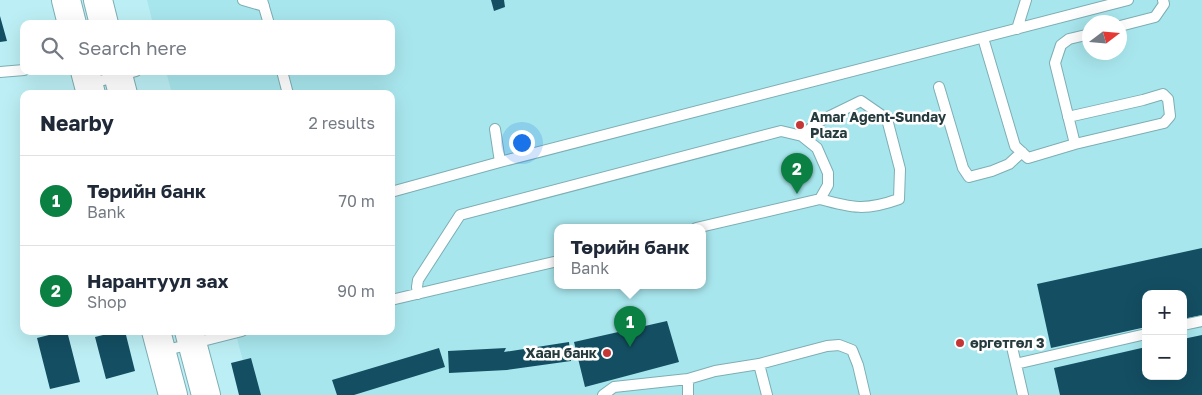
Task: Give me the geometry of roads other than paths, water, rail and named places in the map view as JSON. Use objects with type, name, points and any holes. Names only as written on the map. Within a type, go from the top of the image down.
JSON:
[{"type":"main road","points":[[66,0],[71,20]]},
{"type":"main road","points":[[98,0],[103,20]]},
{"type":"main road","points":[[191,338],[206,395]]},
{"type":"main road","points":[[159,341],[173,395]]},
{"type":"lane","points":[[242,0],[263,3],[268,20]]},
{"type":"lane","points":[[1017,29],[1026,0]]},
{"type":"lane","points":[[395,191],[500,162],[1128,0]]},
{"type":"lane","points":[[1127,24],[1155,17],[1164,4],[1164,0]]},
{"type":"lane","points":[[1075,144],[1055,63],[1061,45],[1069,39],[1082,36]]},
{"type":"lane","points":[[983,38],[1015,146],[1028,158],[1075,144],[1164,124],[1170,116],[1168,99],[1163,94],[1068,117]]},
{"type":"lane","points":[[0,72],[20,70]]},
{"type":"lane","points":[[283,75],[287,90]]},
{"type":"lane","points":[[88,83],[123,78]]},
{"type":"lane","points":[[939,87],[963,168],[969,177],[1009,164],[1022,152]]},
{"type":"lane","points":[[706,226],[820,199],[846,206],[864,208],[885,205],[899,199],[900,170],[887,119],[861,101],[818,122],[802,136]]},
{"type":"lane","points":[[495,128],[500,162]]},
{"type":"lane","points":[[418,294],[418,280],[460,215],[780,131],[802,136],[817,148],[828,173],[828,185],[820,199]]},
{"type":"lane","points":[[395,299],[554,262]]},
{"type":"lane","points":[[1187,324],[1202,321]]},
{"type":"lane","points":[[159,341],[213,335]]},
{"type":"lane","points":[[1016,364],[1142,335]]},
{"type":"lane","points":[[603,395],[614,388],[688,379],[715,371],[759,364],[827,346],[839,346],[852,350],[858,365],[865,395]]},
{"type":"lane","points":[[1012,347],[1023,395]]},
{"type":"lane","points":[[759,364],[767,395]]},
{"type":"lane","points":[[688,379],[688,395]]},
{"type":"place","name":"Amar Agent-Sunday Plaza","points":[[800,125]]},
{"type":"place","name":"Нарантуул зах","points":[[797,194]]},
{"type":"place","name":"өргөтгөл 3","points":[[960,343]]},
{"type":"place","name":"Төрийн банк","points":[[630,347]]},
{"type":"place","name":"Хаан банк","points":[[607,353]]}]
